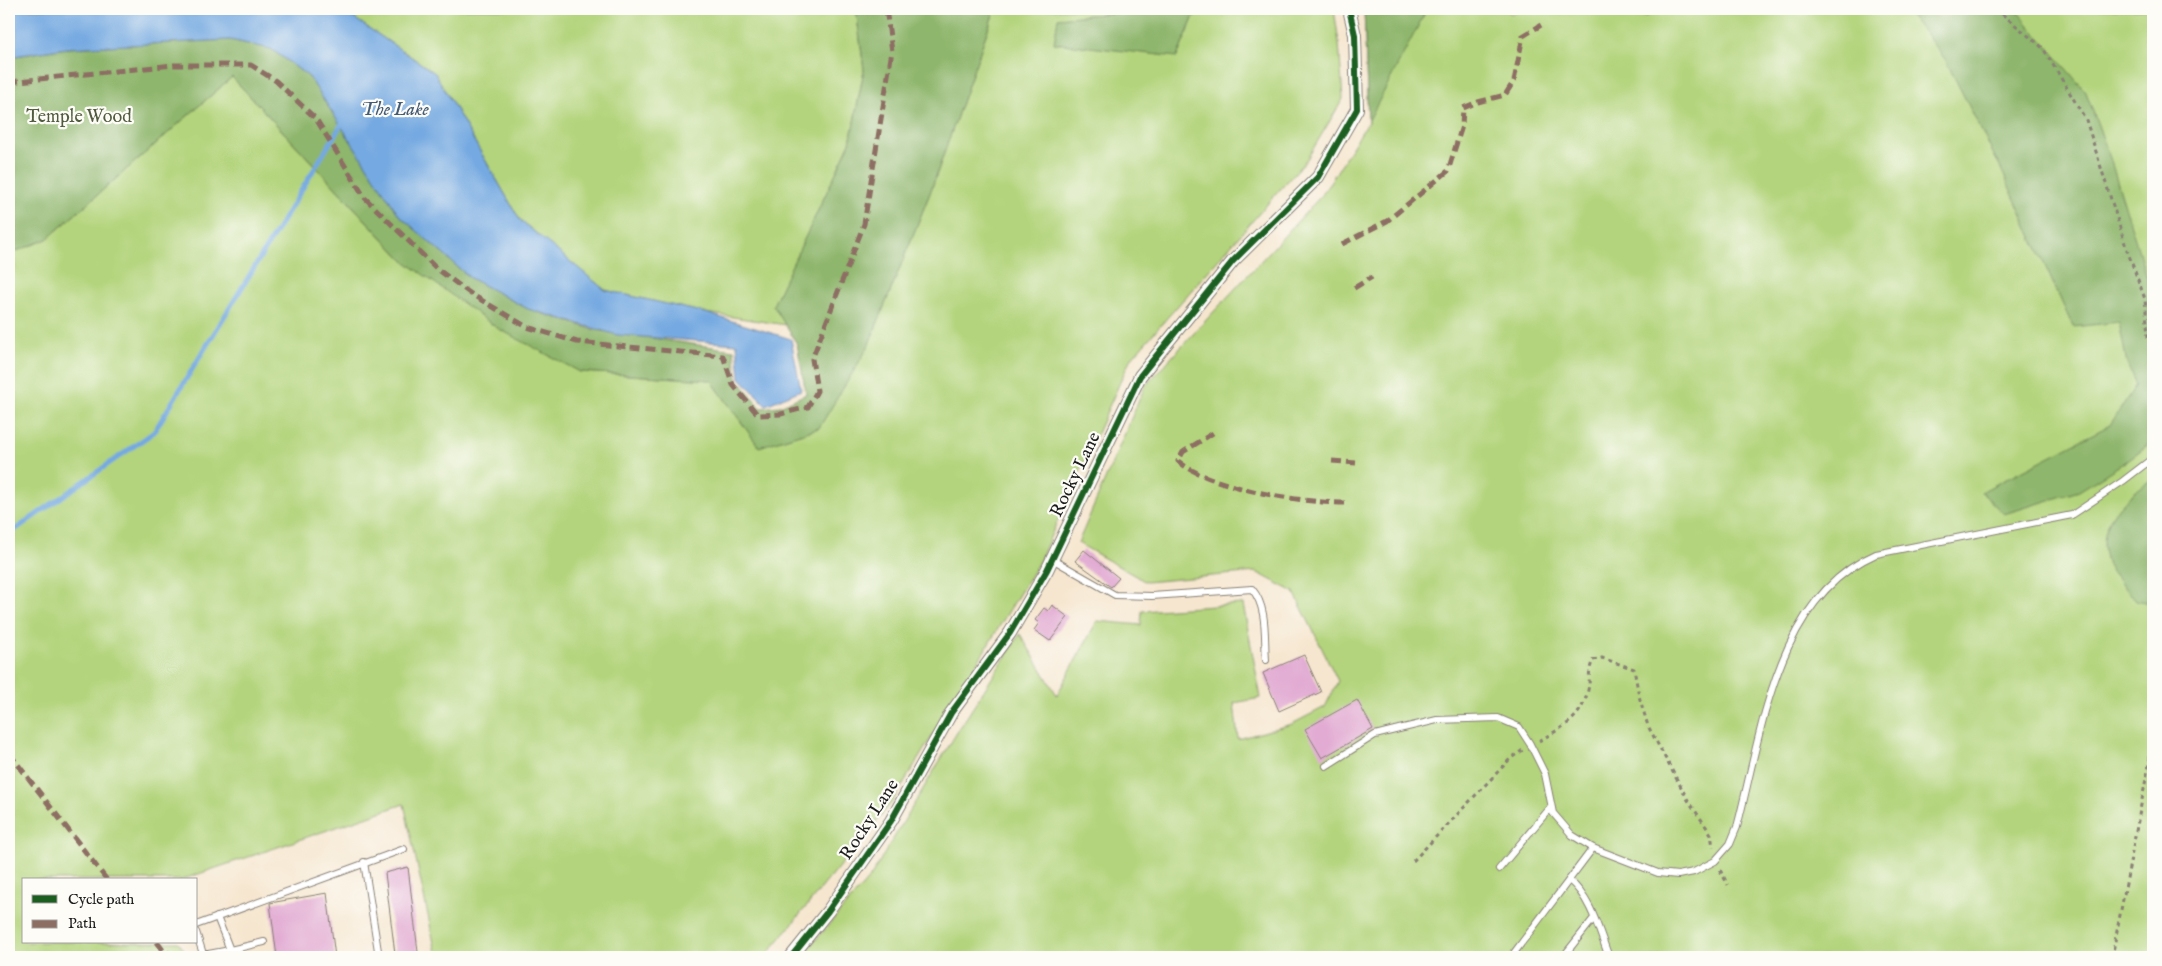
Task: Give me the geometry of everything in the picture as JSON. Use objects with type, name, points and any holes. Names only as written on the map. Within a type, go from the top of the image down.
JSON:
[{"type":"street","name":"Rocky Lane","points":[[791,957],[828,911],[891,821],[950,713],[1010,633],[1052,559],[1140,376],[1233,261],[1318,177],[1357,109],[1355,35],[1349,9]]},
{"type":"lane","points":[[1326,766],[1375,735],[1437,720],[1498,718],[1519,727],[1531,745],[1545,774],[1553,813],[1572,835],[1593,848],[1658,873],[1678,875],[1694,872],[1715,861],[1730,844],[1737,827],[1779,667],[1811,608],[1839,574],[1855,563],[1876,554],[2072,515],[2123,481],[2153,458]]},
{"type":"lane","points":[[1052,559],[1115,595],[1152,596],[1252,589],[1260,598],[1263,609],[1266,660]]},
{"type":"lane","points":[[1499,869],[1552,807]]},
{"type":"lane","points":[[1511,957],[1593,848]]},
{"type":"lane","points":[[198,924],[364,862],[404,849]]},
{"type":"lane","points":[[364,862],[379,957]]},
{"type":"lane","points":[[1569,880],[1579,888],[1594,918],[1608,957]]},
{"type":"lane","points":[[217,917],[230,950]]},
{"type":"lane","points":[[1563,957],[1594,918]]},
{"type":"lane","points":[[198,938],[204,956],[264,942]]},
{"type":"path","points":[[1996,9],[2043,48],[2086,120],[2126,250],[2145,299],[2148,337],[2153,352]]},
{"type":"path","points":[[1413,861],[1511,758],[1574,720],[1589,689],[1588,670],[1593,660],[1602,658],[1634,669],[1638,696],[1648,726],[1688,800],[1711,834],[1715,861],[1728,885]]},
{"type":"path","points":[[2112,957],[2153,742]]},
{"type":"green space","points":[[328,9],[856,9],[864,70],[850,143],[774,305],[786,325],[706,313],[605,290],[520,220],[435,73],[351,16]]},
{"type":"green space","name":"Temple Wood","points":[[856,9],[995,9],[930,193],[867,349],[819,428],[759,447],[711,380],[580,372],[497,328],[403,260],[232,77],[47,239],[9,254],[9,57],[66,48],[230,40],[271,49],[309,77],[399,215],[470,278],[528,309],[595,330],[734,350],[737,379],[761,408],[780,406],[806,394],[797,344],[773,305],[850,143],[864,70]]},
{"type":"green space","points":[[995,9],[1158,9],[1058,18],[1177,57],[1197,9],[1334,9],[1339,43],[1343,99],[1307,159],[1130,360],[1040,560],[892,802],[765,957],[437,957],[404,804],[187,878],[22,878],[22,944],[180,944],[190,957],[9,957],[9,254],[47,239],[232,77],[403,260],[580,372],[711,380],[759,446],[867,349],[930,193]]},
{"type":"green space","points":[[1158,9],[1197,9],[1177,57],[1054,43],[1058,18]]},
{"type":"green space","points":[[1364,9],[1507,9],[1511,14],[1520,9],[1639,9],[1644,17],[1662,9],[2153,9],[2153,957],[801,957],[871,876],[956,734],[1020,634],[1057,695],[1097,621],[1141,625],[1142,611],[1243,604],[1261,698],[1234,703],[1238,739],[1292,724],[1325,707],[1338,681],[1294,592],[1256,572],[1146,582],[1078,543],[1145,386],[1322,195],[1368,122]]},
{"type":"green space","points":[[1364,9],[1427,9],[1368,122]]},
{"type":"green space","points":[[1905,9],[2016,10],[2086,92],[2110,158],[2151,291],[2153,303],[2153,441],[2125,462],[2079,491],[2004,514],[1981,492],[2110,425],[2136,385],[2127,364],[2119,322],[2073,327],[2002,171],[1945,59]]},
{"type":"green space","points":[[2153,478],[2153,604],[2136,600],[2119,581],[2108,564],[2104,545],[2105,533],[2115,512],[2132,494]]},
{"type":"water","name":"The Lake","points":[[9,9],[328,9],[351,16],[435,73],[520,220],[605,290],[706,313],[791,339],[801,390],[766,405],[740,378],[737,344],[617,335],[528,309],[470,278],[399,215],[309,77],[271,49],[230,40],[66,48],[9,57]]},
{"type":"building","points":[[1084,550],[1119,578],[1111,587],[1075,561]]},
{"type":"building","points":[[1052,605],[1068,617],[1050,641],[1034,630],[1039,623],[1035,620],[1044,608],[1048,611]]},
{"type":"building","points":[[1304,655],[1321,692],[1279,711],[1263,673]]},
{"type":"building","points":[[1357,700],[1373,729],[1322,758],[1305,729]]},
{"type":"building","points":[[408,867],[418,952],[395,954],[385,873]]},
{"type":"building","points":[[327,893],[335,957],[277,957],[270,903]]},
{"type":"waterway","points":[[9,534],[154,432],[341,125]]},
{"type":"marked path","points":[[9,82],[174,65],[251,65],[276,81],[316,119],[365,198],[436,268],[471,294],[527,327],[577,342],[723,356],[733,385],[758,415],[781,414],[808,407],[817,391],[812,359],[864,224],[892,51],[886,9]]},
{"type":"marked path","points":[[1342,244],[1387,221],[1448,171],[1462,126],[1463,108],[1505,95],[1514,81],[1523,36],[1541,25]]},
{"type":"marked path","points":[[1354,288],[1372,277]]},
{"type":"marked path","points":[[1213,433],[1183,452],[1178,461],[1193,471],[1235,486],[1309,501],[1349,503]]},
{"type":"marked path","points":[[1332,461],[1356,463]]},
{"type":"marked path","points":[[9,753],[105,878]]},
{"type":"marked path","points":[[158,944],[163,950],[176,957]]},
{"type":"cycle path","points":[[791,957],[828,911],[891,821],[951,713],[1010,633],[1047,570],[1140,376],[1233,261],[1318,177],[1357,109],[1355,35],[1349,9]]}]
